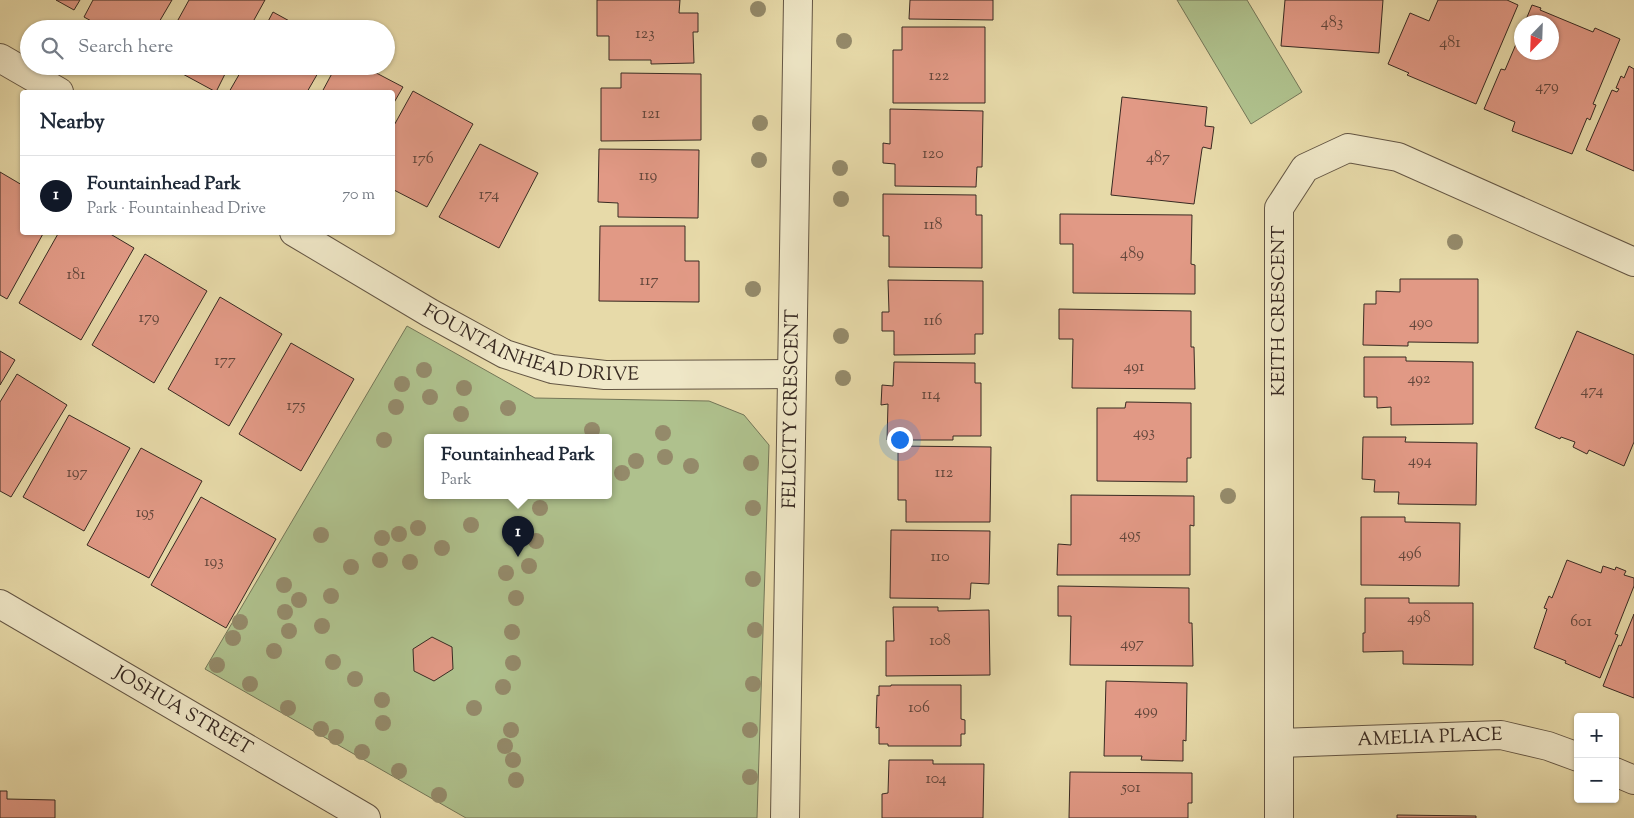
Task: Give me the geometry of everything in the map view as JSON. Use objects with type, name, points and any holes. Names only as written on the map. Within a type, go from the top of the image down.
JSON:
[{"type":"street","name":"FELICITY CRESCENT","points":[[785,818],[798,0]]},
{"type":"street","points":[[0,58],[20,70]]},
{"type":"street","points":[[30,75],[56,90]]},
{"type":"street","name":"KEITH CRESCENT","points":[[1279,818],[1279,208],[1306,168],[1348,148],[1398,157],[1634,262]]},
{"type":"street","name":"FOUNTAINHEAD DRIVE","points":[[299,235],[430,313],[505,354],[552,369],[605,375],[791,374]]},
{"type":"street","name":"JOSHUA STREET","points":[[0,604],[366,818]]},
{"type":"street","name":"AMELIA PLACE","points":[[1280,743],[1501,735],[1548,746],[1574,756]]},
{"type":"street","points":[[1619,774],[1634,780]]},
{"type":"green space","points":[[1177,0],[1247,0],[1302,92],[1251,124]]},
{"type":"green space","points":[[407,326],[535,398],[709,401],[744,415],[769,445],[757,818],[466,818],[205,669]]},
{"type":"building","points":[[56,0],[80,0],[74,10]]},
{"type":"building","points":[[93,0],[172,0],[160,20],[90,20],[84,17]]},
{"type":"building","points":[[189,0],[265,0],[254,20],[178,20]]},
{"type":"building","points":[[597,0],[680,0],[679,13],[698,13],[698,32],[693,32],[694,63],[651,64],[651,60],[609,60],[609,36],[597,36]]},
{"type":"building","points":[[910,0],[993,0],[993,20],[909,19]]},
{"type":"building","points":[[1285,0],[1383,0],[1379,53],[1281,46]]},
{"type":"building","points":[[1438,0],[1507,0],[1518,5],[1476,104],[1407,75],[1409,73],[1388,64],[1410,13],[1429,21]]},
{"type":"building","points":[[1532,5],[1552,15],[1528,15]]},
{"type":"building","points":[[273,12],[288,20],[269,20]]},
{"type":"building","points":[[1559,18],[1593,32],[1595,28],[1620,39],[1593,104],[1596,105],[1590,120],[1587,118],[1572,154],[1512,131],[1515,122],[1484,109],[1501,69],[1505,70],[1514,49],[1514,60],[1559,60]]},
{"type":"building","points":[[902,27],[985,27],[985,103],[893,103],[893,50],[902,50]]},
{"type":"building","points":[[1629,66],[1634,69],[1634,171],[1586,150],[1612,90],[1617,92],[1619,89],[1616,88],[1621,76],[1624,78]]},
{"type":"building","points":[[621,73],[701,74],[701,140],[601,141],[601,88],[621,88]]},
{"type":"building","points":[[185,75],[224,75],[217,90],[212,90]]},
{"type":"building","points":[[239,75],[317,75],[308,90],[230,90]]},
{"type":"building","points":[[331,75],[380,75],[403,87],[395,101],[395,90],[323,90]]},
{"type":"building","points":[[413,91],[473,124],[427,207],[395,191],[395,124]]},
{"type":"building","points":[[1122,97],[1207,107],[1205,126],[1214,127],[1211,149],[1203,147],[1202,149],[1194,204],[1111,195]]},
{"type":"building","points":[[890,109],[983,111],[982,167],[977,167],[976,187],[895,186],[895,164],[883,163],[883,143],[890,144]]},
{"type":"building","points":[[480,144],[538,173],[499,248],[439,217]]},
{"type":"building","points":[[599,149],[699,150],[698,218],[618,217],[618,203],[598,202]]},
{"type":"building","points":[[0,172],[20,184],[20,235],[42,235],[7,299],[0,295]]},
{"type":"building","points":[[883,194],[976,195],[976,215],[982,215],[982,268],[889,267],[889,236],[883,236]]},
{"type":"building","points":[[1060,214],[1192,215],[1191,264],[1195,265],[1195,294],[1073,293],[1073,244],[1060,244]]},
{"type":"building","points":[[600,226],[685,226],[685,261],[699,261],[699,302],[599,301]]},
{"type":"building","points":[[57,235],[112,235],[134,248],[81,340],[19,303]]},
{"type":"building","points":[[145,254],[207,291],[154,383],[92,345]]},
{"type":"building","points":[[1400,279],[1478,279],[1478,343],[1408,342],[1408,346],[1363,345],[1364,304],[1376,304],[1376,291],[1400,292]]},
{"type":"building","points":[[888,280],[983,281],[983,334],[975,334],[975,354],[894,355],[894,331],[882,331],[882,312],[889,312]]},
{"type":"building","points":[[220,297],[282,334],[229,426],[168,389]]},
{"type":"building","points":[[1059,309],[1191,311],[1191,347],[1194,347],[1195,389],[1072,388],[1073,339],[1059,339]]},
{"type":"building","points":[[1577,331],[1634,355],[1634,442],[1624,466],[1589,450],[1587,454],[1573,447],[1575,442],[1561,437],[1560,439],[1535,428]]},
{"type":"building","points":[[291,343],[354,379],[301,471],[239,434]]},
{"type":"building","points":[[0,351],[15,360],[0,385]]},
{"type":"building","points":[[1364,357],[1406,357],[1406,361],[1473,362],[1473,424],[1391,425],[1391,407],[1377,408],[1377,397],[1364,397]]},
{"type":"building","points":[[894,362],[975,363],[975,383],[981,383],[981,436],[953,436],[953,440],[887,440],[888,404],[881,405],[882,385],[893,386]]},
{"type":"building","points":[[17,374],[67,405],[11,497],[0,491],[0,402]]},
{"type":"building","points":[[1126,402],[1191,403],[1191,458],[1187,458],[1187,482],[1097,481],[1097,408],[1125,408]]},
{"type":"building","points":[[69,415],[130,448],[84,531],[23,497]]},
{"type":"building","points":[[1363,437],[1406,437],[1405,442],[1477,443],[1476,505],[1398,504],[1399,492],[1374,492],[1375,480],[1362,479]]},
{"type":"building","points":[[898,446],[991,447],[990,522],[906,522],[906,500],[898,500]]},
{"type":"building","points":[[141,448],[202,481],[149,578],[87,545]]},
{"type":"building","points":[[1071,495],[1194,496],[1194,526],[1190,525],[1190,575],[1057,575],[1058,544],[1071,545]]},
{"type":"building","points":[[201,497],[276,539],[226,628],[151,585]]},
{"type":"building","points":[[1361,517],[1405,517],[1405,522],[1460,523],[1459,586],[1361,585]]},
{"type":"building","points":[[891,530],[990,531],[989,584],[971,583],[970,599],[890,598]]},
{"type":"building","points":[[1567,560],[1601,573],[1603,566],[1615,570],[1616,567],[1626,571],[1624,575],[1634,578],[1634,586],[1615,634],[1618,635],[1600,678],[1534,648],[1547,609],[1544,608],[1549,596],[1552,598]]},
{"type":"building","points":[[1058,586],[1189,588],[1189,623],[1192,623],[1193,666],[1070,665],[1071,616],[1058,616]]},
{"type":"building","points":[[1365,598],[1409,598],[1409,603],[1473,603],[1473,665],[1403,664],[1403,651],[1363,652]]},
{"type":"building","points":[[893,607],[938,607],[938,611],[989,610],[990,675],[886,676],[886,641],[894,641]]},
{"type":"building","points":[[1634,614],[1634,698],[1603,686],[1619,645],[1621,646]]},
{"type":"building","points":[[432,637],[452,647],[453,669],[434,681],[414,671],[413,649]]},
{"type":"building","points":[[1106,681],[1187,683],[1186,741],[1183,740],[1183,761],[1141,760],[1142,756],[1104,756]]},
{"type":"building","points":[[961,685],[961,719],[965,720],[965,734],[961,734],[961,746],[888,746],[888,744],[879,744],[879,727],[876,728],[877,695],[879,696],[879,686]]},
{"type":"building","points":[[889,760],[933,760],[933,764],[984,764],[983,818],[882,818],[882,794],[888,793]]},
{"type":"building","points":[[1070,772],[1192,773],[1192,803],[1188,803],[1188,818],[1069,818]]},
{"type":"building","points":[[0,791],[7,791],[7,799],[55,800],[55,818],[0,818]]},
{"type":"building","points":[[1397,815],[1476,816],[1476,818],[1397,818]]},
{"type":"place","name":"Fountainhead Park","points":[[518,557]]}]
